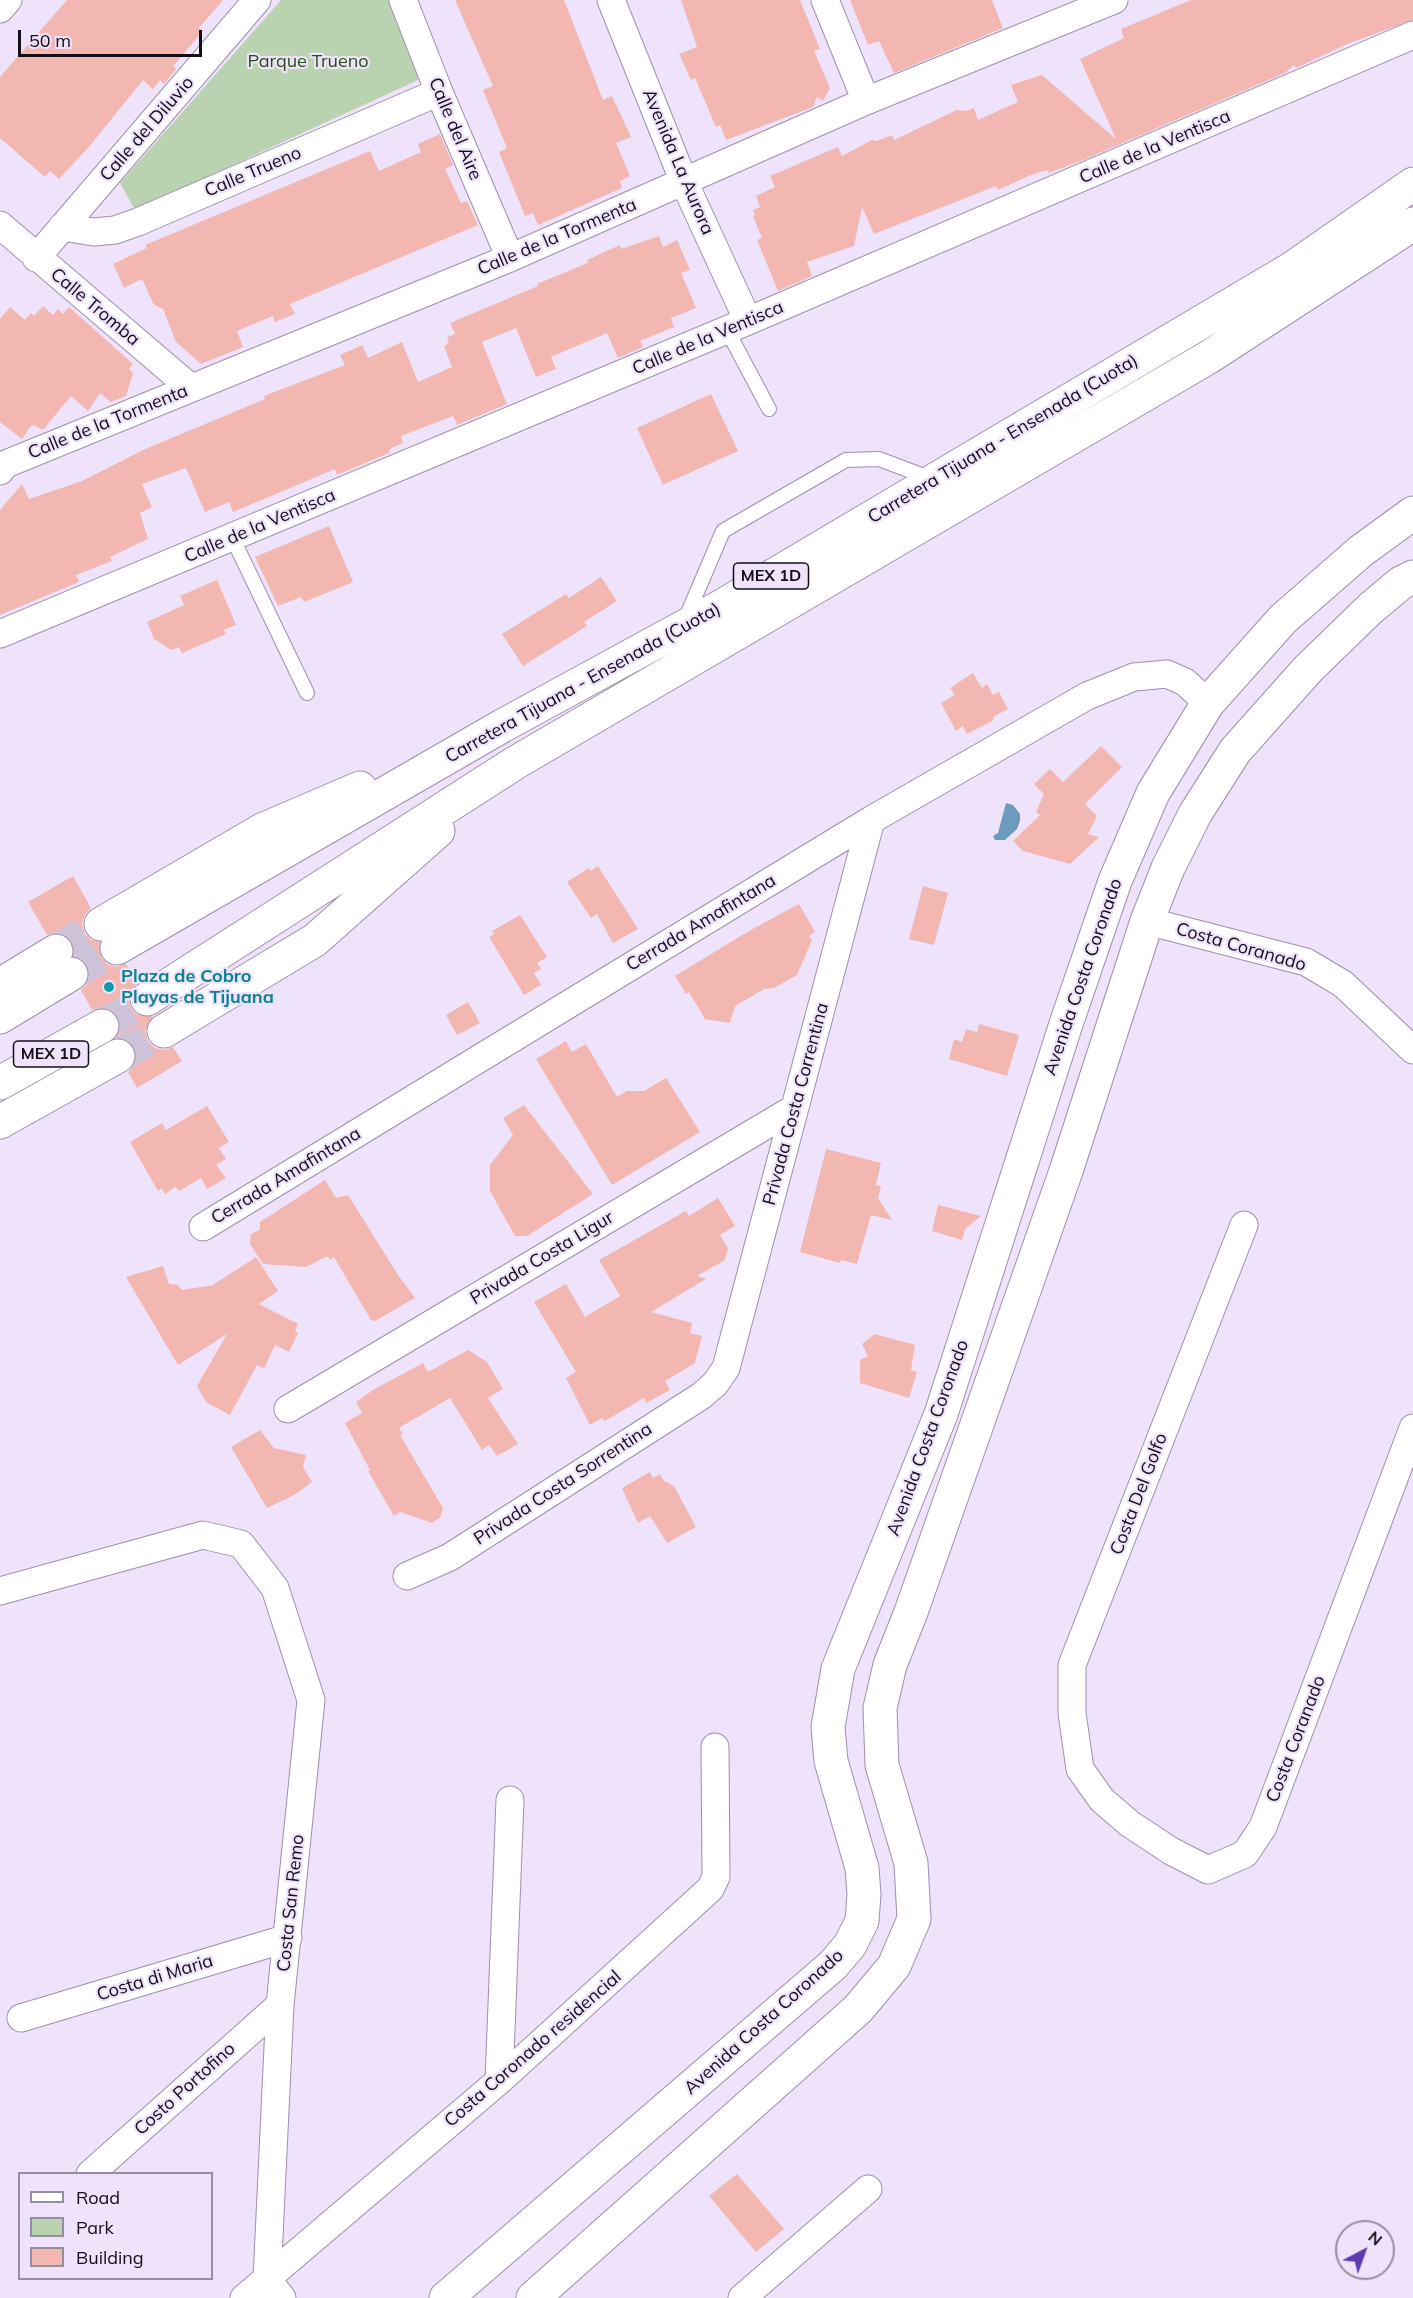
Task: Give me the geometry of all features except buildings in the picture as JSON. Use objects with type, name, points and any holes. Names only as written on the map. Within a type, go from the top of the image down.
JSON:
[{"type":"main road","name":"Carretera Tijuana - Ensenada (Cuota)","points":[[109,936],[682,628],[1291,269],[1413,184]]},
{"type":"main road","name":"Carretera Tijuana - Ensenada (Cuota)","points":[[147,999],[515,763],[1209,357],[1413,225]]},
{"type":"main road","name":"Avenida Costa Coronado","points":[[453,2296],[833,1965],[850,1945],[862,1921],[862,1868],[831,1761],[828,1727],[838,1669],[941,1414],[1115,881],[1152,793],[1208,703],[1283,619],[1361,551],[1413,513]]},
{"type":"main road","points":[[533,2298],[858,2009],[894,1966],[915,1919],[911,1863],[882,1765],[880,1708],[890,1665],[911,1612],[1066,1171],[1148,921],[1168,868],[1195,814],[1235,752],[1308,669],[1371,608],[1401,583],[1413,577]]},
{"type":"main road","points":[[164,1030],[315,940],[515,763]]},
{"type":"main road","points":[[0,985],[64,963],[0,1017]]},
{"type":"main road","name":"MEX 1D","points":[[0,1083],[102,1026]]},
{"type":"main road","points":[[0,1122],[118,1056]]},
{"type":"main road","points":[[1023,1158],[1066,1171]]},
{"type":"street","points":[[0,9],[8,0]]},
{"type":"street","name":"Calle del Diluvio","points":[[36,258],[257,0]]},
{"type":"street","name":"Calle del Aire","points":[[403,0],[439,92],[510,258]]},
{"type":"street","name":"Avenida La Aurora","points":[[611,0],[684,182],[737,326]]},
{"type":"street","points":[[825,0],[866,101]]},
{"type":"street","name":"Calle de la Tormenta","points":[[2,465],[510,258],[866,101],[1114,0]]},
{"type":"street","name":"Calle de la Ventisca","points":[[0,634],[737,326],[1413,35]]},
{"type":"street","name":"Calle Trueno","points":[[62,227],[94,232],[115,230],[138,222],[439,92]]},
{"type":"street","name":"Calle Tromba","points":[[0,225],[191,388]]},
{"type":"street","name":"Cerrada Amafintana","points":[[203,1227],[871,820],[1086,696],[1134,676],[1167,674],[1185,682],[1208,703]]},
{"type":"street","name":"Privada Costa Correntina","points":[[715,1384],[726,1368],[871,820]]},
{"type":"street","name":"Costa Coranado","points":[[1148,921],[1306,962],[1343,984],[1413,1050]]},
{"type":"street","name":"Privada Costa Ligur","points":[[288,1408],[795,1108]]},
{"type":"street","name":"Costa Del Golfo","points":[[1080,1769],[1072,1713],[1072,1665],[1244,1225]]},
{"type":"street","name":"Privada Costa Sorrentina","points":[[407,1576],[450,1557],[701,1396],[715,1384]]},
{"type":"street","name":"Costa Coranado","points":[[1080,1769],[1102,1800],[1131,1824],[1171,1851],[1208,1870],[1245,1854],[1263,1827],[1413,1428]]},
{"type":"street","name":"Costa San Remo","points":[[0,1591],[203,1535],[241,1544],[275,1588],[310,1700],[280,2005],[275,2288]]},
{"type":"street","name":"Costa Coronado residencial","points":[[244,2298],[275,2288],[710,1889],[716,1877],[715,1747]]},
{"type":"street","points":[[499,2081],[510,1800]]},
{"type":"street","name":"Costa di Maria","points":[[21,2018],[288,1938]]},
{"type":"street","name":"Costo Portofino","points":[[92,2172],[280,2005]]},
{"type":"street","points":[[742,2298],[868,2188]]},
{"type":"lane","points":[[737,326],[769,409]]},
{"type":"lane","points":[[682,628],[723,531],[846,459],[879,459],[934,480]]},
{"type":"lane","points":[[232,537],[307,693]]},
{"type":"green space","name":"Parque Trueno","points":[[281,0],[390,0],[420,79],[135,210],[120,183]]},
{"type":"water","points":[[1006,803],[1013,805],[1020,814],[1020,821],[1017,829],[1005,840],[995,840],[993,836],[998,833]]},
{"type":"tunnel","points":[[56,951],[101,924]]},
{"type":"tunnel","points":[[71,974],[117,948]]},
{"type":"tunnel","points":[[102,1026],[147,999]]},
{"type":"tunnel","points":[[118,1056],[164,1031]]},
{"type":"place","name":"Plaza de Cobro Playas de Tijuana","points":[[109,987]]}]
